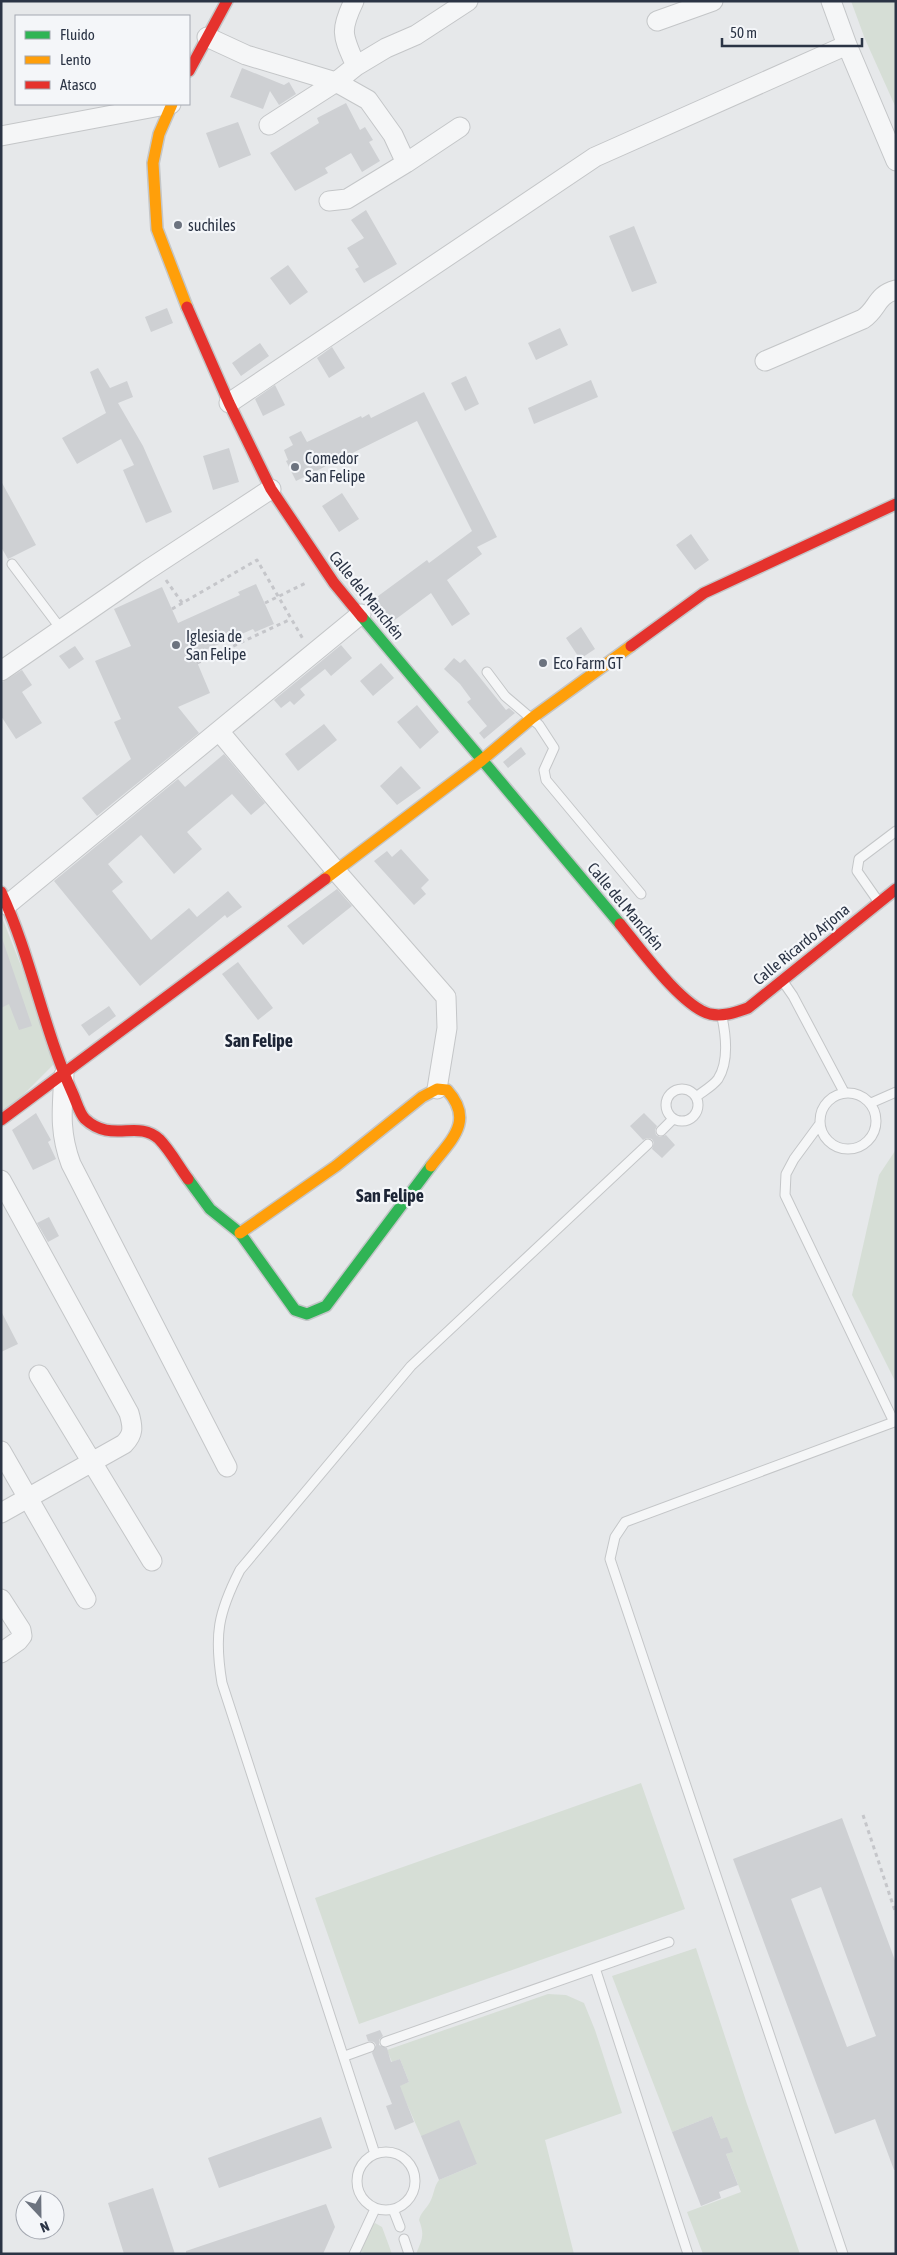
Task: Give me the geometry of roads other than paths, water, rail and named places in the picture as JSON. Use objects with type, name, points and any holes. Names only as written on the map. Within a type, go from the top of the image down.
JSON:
[{"type":"street","points":[[190,69],[228,1]]},
{"type":"street","points":[[354,1],[343,27],[344,38],[356,66]]},
{"type":"street","points":[[269,125],[336,82],[356,66],[386,48],[416,35],[468,1]]},
{"type":"street","points":[[657,21],[713,1]]},
{"type":"street","points":[[831,1],[846,45],[896,161]]},
{"type":"street","points":[[207,37],[246,55],[336,82],[368,100],[393,135],[406,163]]},
{"type":"street","points":[[229,403],[596,157],[846,45]]},
{"type":"street","points":[[1,136],[166,105]]},
{"type":"street","name":"Calle del Manchén","points":[[171,105],[159,134],[154,163],[157,229],[172,272],[229,403],[271,488],[326,572],[662,975],[697,1010],[722,1016]]},
{"type":"street","points":[[329,201],[347,199],[460,127]]},
{"type":"street","points":[[765,361],[863,319],[872,311],[882,295],[896,290]]},
{"type":"street","points":[[1,671],[154,565],[271,488]]},
{"type":"street","points":[[1,1120],[482,760],[532,718],[704,593],[896,504]]},
{"type":"street","points":[[240,1234],[336,1166],[422,1097],[437,1090],[447,1090],[459,1102],[461,1116],[458,1131],[326,1306],[313,1314],[301,1314],[295,1310],[240,1234],[210,1209],[160,1139],[147,1132],[127,1130],[108,1132],[90,1124],[80,1111],[64,1074],[4,898],[219,731],[361,614]]},
{"type":"street","points":[[219,731],[446,997],[447,1028],[437,1090]]},
{"type":"street","name":"Calle Ricardo Arjona","points":[[722,1016],[748,1008],[896,888]]},
{"type":"street","points":[[64,1074],[61,1116],[62,1133],[71,1164],[227,1467]]},
{"type":"street","points":[[1,1180],[131,1419],[133,1426],[132,1436],[124,1444],[1,1514]]},
{"type":"street","points":[[39,1375],[152,1561]]},
{"type":"street","points":[[1,1451],[30,1498],[86,1599]]},
{"type":"street","points":[[1,1599],[21,1630],[22,1636],[1,1653]]},
{"type":"lane","points":[[12,564],[61,629]]},
{"type":"lane","points":[[487,672],[505,696],[532,718],[554,748],[544,770],[546,780],[641,894]]},
{"type":"lane","points":[[879,902],[857,871],[859,859],[896,831]]},
{"type":"lane","points":[[782,980],[793,996],[844,1092]]},
{"type":"lane","points":[[696,1097],[717,1080],[721,1068],[726,1044],[722,1016]]},
{"type":"lane","points":[[684,1088],[693,1092],[698,1100],[698,1110],[693,1118],[684,1122],[673,1119],[668,1114],[665,1105],[668,1096],[675,1090],[684,1088]]},
{"type":"lane","points":[[844,1092],[858,1094],[871,1103],[876,1117],[875,1132],[866,1144],[852,1150],[837,1148],[825,1139],[819,1125],[820,1110],[830,1098],[844,1092]]},
{"type":"lane","points":[[871,1103],[896,1092]]},
{"type":"lane","points":[[661,1131],[673,1119]]},
{"type":"lane","points":[[819,1125],[794,1159],[786,1174],[785,1195],[895,1425],[625,1522],[615,1537],[610,1559],[843,2254]]},
{"type":"lane","points":[[375,2154],[345,2056],[222,1683],[217,1654],[218,1624],[226,1596],[240,1570],[411,1366],[648,1144]]},
{"type":"lane","points":[[385,2042],[669,1942]]},
{"type":"lane","points":[[595,1968],[688,2254]]},
{"type":"lane","points":[[345,2056],[370,2047]]},
{"type":"lane","points":[[387,2152],[398,2154],[414,2170],[416,2182],[407,2202],[386,2211],[375,2209],[365,2202],[358,2193],[356,2181],[359,2169],[365,2160],[375,2154],[387,2152]]},
{"type":"lane","points":[[354,2254],[375,2209]]},
{"type":"lane","points":[[393,2209],[400,2227]]},
{"type":"lane","points":[[404,2239],[409,2254]]},
{"type":"place","name":"suchiles","points":[[178,225]]},
{"type":"place","name":"Comedor San Felipe","points":[[295,467]]},
{"type":"place","name":"Iglesia de San Felipe","points":[[176,645]]},
{"type":"place","name":"Eco Farm GT","points":[[543,663]]},
{"type":"district","name":"San Felipe","points":[[259,1040]]},
{"type":"district","name":"San Felipe","points":[[390,1195]]}]
